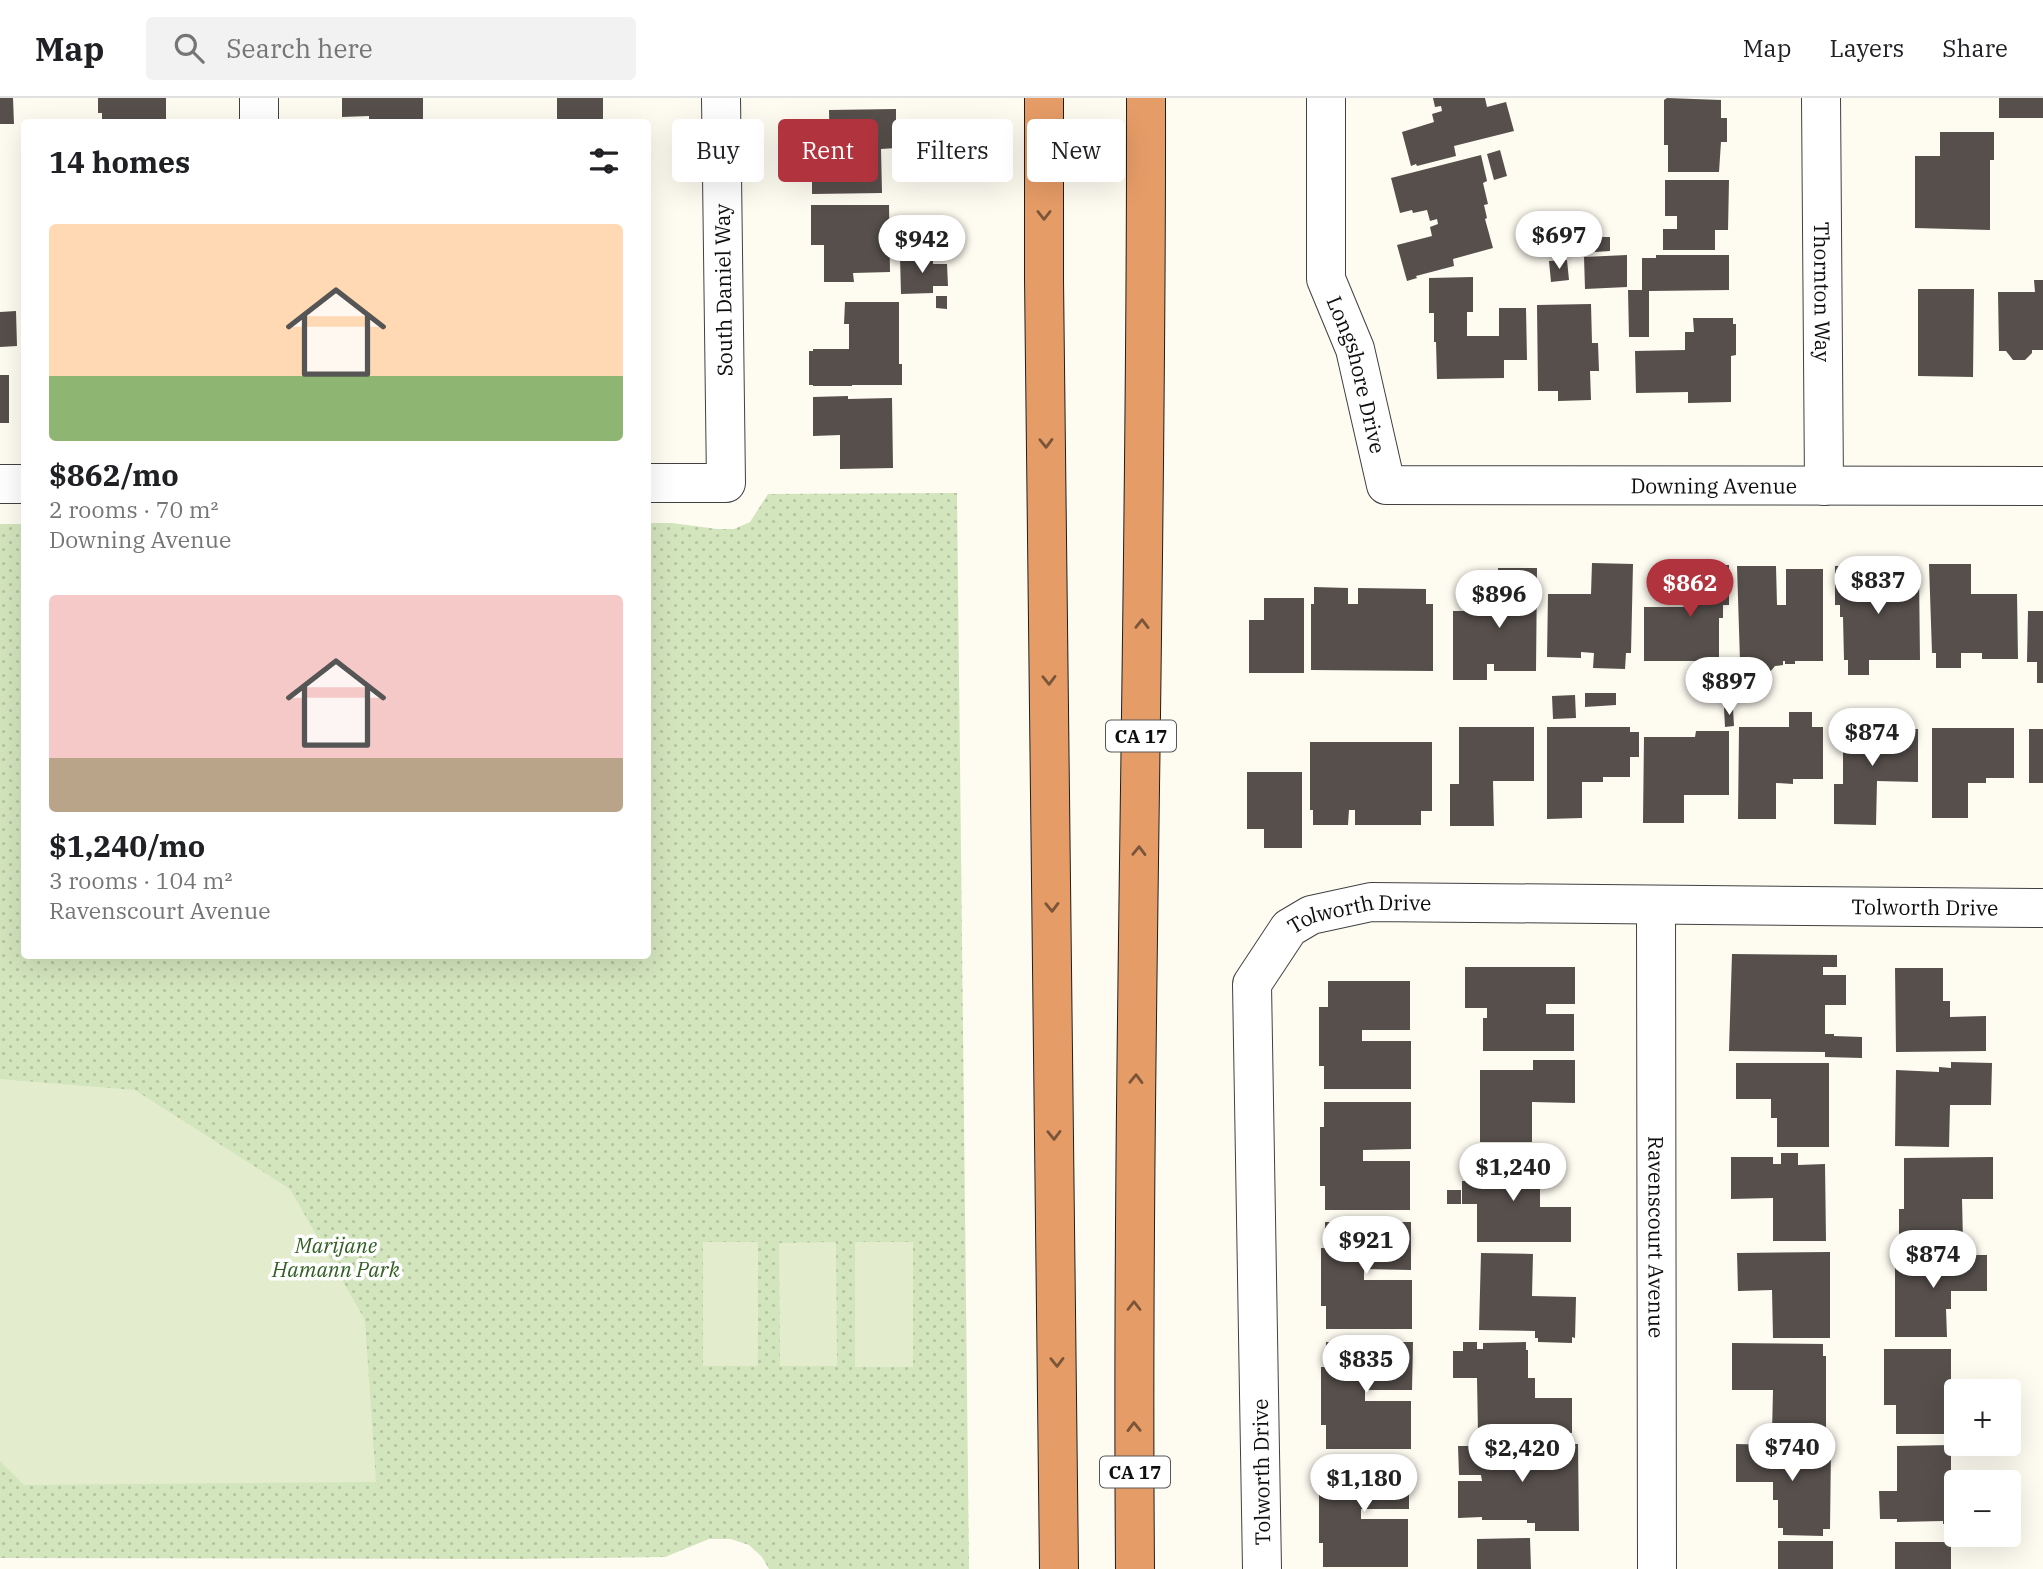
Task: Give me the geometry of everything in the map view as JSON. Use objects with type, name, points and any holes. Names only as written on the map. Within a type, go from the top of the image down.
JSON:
[{"type":"highway","points":[[1044,98],[1059,1569]]},
{"type":"highway","name":"CA 17","points":[[1136,1569],[1134,1234],[1147,303],[1146,98]]},
{"type":"street","points":[[259,98],[259,119]]},
{"type":"street","name":"South Daniel Way","points":[[651,483],[726,483],[721,98]]},
{"type":"street","name":"Longshore Drive","points":[[1326,98],[1326,279],[1355,349],[1386,485]]},
{"type":"street","name":"Thornton Way","points":[[1821,98],[1824,486]]},
{"type":"street","points":[[0,484],[21,484]]},
{"type":"street","name":"Downing Avenue","points":[[1386,485],[2043,486]]},
{"type":"street","name":"Tolworth Drive","points":[[1262,1569],[1252,984],[1289,928],[1311,915],[1371,902],[2043,908]]},
{"type":"street","name":"Ravenscourt Avenue","points":[[1656,905],[1657,1569]]},
{"type":"green space","name":"Marijane Hamann Park","points":[[957,493],[969,1569],[769,1569],[762,1557],[749,1545],[731,1539],[709,1539],[665,1557],[0,1558],[0,524],[21,524],[21,959],[651,959],[651,523],[734,529],[750,522],[768,494]]},
{"type":"green space","points":[[0,1079],[135,1090],[290,1189],[365,1320],[376,1482],[24,1485],[0,1461]]},
{"type":"green space","points":[[703,1242],[758,1242],[758,1366],[703,1366]]},
{"type":"green space","points":[[836,1242],[837,1366],[780,1366],[779,1243]]},
{"type":"green space","points":[[855,1242],[913,1242],[913,1367],[855,1367]]},
{"type":"building","points":[[0,98],[13,98],[14,124],[0,124]]},
{"type":"building","points":[[98,98],[166,98],[166,119],[102,119],[102,113],[98,113]]},
{"type":"building","points":[[342,98],[423,98],[423,119],[342,117]]},
{"type":"building","points":[[557,98],[603,98],[603,119],[557,119]]},
{"type":"building","points":[[1433,98],[1485,98],[1487,107],[1506,102],[1514,131],[1454,146],[1456,156],[1411,166],[1402,132],[1434,122],[1432,114],[1442,111],[1441,106],[1435,107]]},
{"type":"building","points":[[1999,98],[2043,98],[2043,118],[1999,118]]},
{"type":"building","points":[[1664,100],[1721,100],[1721,118],[1727,118],[1727,142],[1721,142],[1719,172],[1668,172],[1668,145],[1664,145]]},
{"type":"building","points":[[896,109],[896,119],[892,119],[892,148],[881,149],[882,193],[812,194],[812,182],[878,182],[878,119],[829,119],[829,110]]},
{"type":"building","points":[[1940,132],[1994,132],[1994,160],[1990,160],[1990,230],[1915,228],[1915,156],[1940,156]]},
{"type":"building","points":[[1500,150],[1507,176],[1494,180],[1487,154]]},
{"type":"building","points":[[1481,155],[1487,181],[1483,183],[1488,204],[1484,205],[1485,219],[1493,248],[1453,259],[1454,266],[1407,281],[1397,245],[1432,236],[1430,227],[1438,224],[1437,219],[1430,221],[1427,210],[1400,213],[1391,178]]},
{"type":"building","points":[[1665,180],[1729,180],[1728,230],[1715,230],[1715,250],[1663,250],[1663,229],[1677,229],[1677,216],[1665,216]]},
{"type":"building","points":[[811,205],[889,205],[890,272],[853,273],[854,282],[824,282],[824,245],[811,245]]},
{"type":"building","points":[[1595,237],[1610,237],[1610,251],[1595,252]]},
{"type":"building","points":[[1573,239],[1573,255],[1534,256],[1534,240]]},
{"type":"building","points":[[1627,255],[1627,287],[1585,289],[1584,257]]},
{"type":"building","points":[[1656,255],[1729,255],[1729,290],[1649,291],[1649,337],[1629,337],[1628,290],[1642,290],[1642,258],[1656,258]]},
{"type":"building","points":[[900,257],[933,257],[933,264],[947,264],[948,286],[933,286],[933,293],[901,294]]},
{"type":"building","points":[[1567,260],[1569,280],[1551,282],[1549,261]]},
{"type":"building","points":[[1473,277],[1473,312],[1467,312],[1467,336],[1499,336],[1499,308],[1526,308],[1527,360],[1504,360],[1504,378],[1437,379],[1434,313],[1429,313],[1429,278]]},
{"type":"building","points":[[2034,280],[2043,280],[2043,350],[2032,350],[2025,360],[2013,360],[2006,351],[1999,351],[1998,292],[2035,292]]},
{"type":"building","points":[[1918,289],[1974,289],[1973,377],[1918,376]]},
{"type":"building","points":[[936,296],[947,296],[947,309],[936,308]]},
{"type":"building","points":[[845,302],[899,302],[899,364],[902,364],[902,385],[809,385],[809,351],[849,349],[849,324],[844,324]]},
{"type":"building","points":[[1591,304],[1592,343],[1598,343],[1599,371],[1590,371],[1591,400],[1558,401],[1558,391],[1538,391],[1537,305]]},
{"type":"building","points":[[16,311],[17,346],[0,347],[0,312]]},
{"type":"building","points":[[1693,318],[1733,318],[1733,324],[1736,324],[1736,355],[1731,356],[1731,402],[1688,403],[1688,392],[1636,393],[1635,351],[1685,350],[1685,332],[1694,332]]},
{"type":"building","points":[[0,375],[9,375],[9,423],[0,423]]},
{"type":"building","points":[[848,396],[848,399],[892,398],[893,468],[840,469],[840,435],[813,436],[813,397]]},
{"type":"building","points":[[1592,563],[1633,564],[1631,653],[1626,653],[1625,669],[1593,668],[1594,653],[1581,652],[1581,658],[1547,657],[1548,594],[1591,594]]},
{"type":"building","points":[[1929,564],[1971,564],[1971,594],[2017,594],[2018,659],[1982,659],[1982,653],[1961,653],[1961,668],[1936,668],[1936,653],[1932,653]]},
{"type":"building","points":[[1686,565],[1729,565],[1729,605],[1723,605],[1723,618],[1719,618],[1719,661],[1644,661],[1644,607],[1686,607]]},
{"type":"building","points":[[1877,565],[1877,573],[1919,573],[1920,660],[1869,660],[1869,675],[1848,675],[1848,660],[1844,660],[1843,617],[1840,617],[1840,605],[1835,605],[1835,566]]},
{"type":"building","points":[[1737,566],[1776,566],[1777,605],[1786,605],[1786,569],[1823,569],[1823,661],[1795,661],[1795,664],[1785,664],[1783,661],[1783,665],[1775,666],[1769,673],[1755,675],[1750,671],[1750,661],[1740,661]]},
{"type":"building","points":[[1498,568],[1537,568],[1536,671],[1494,671],[1494,664],[1487,664],[1487,680],[1453,680],[1453,611],[1482,611],[1482,605],[1499,605]]},
{"type":"building","points":[[1314,587],[1348,588],[1348,604],[1358,604],[1358,588],[1426,589],[1426,604],[1433,604],[1433,671],[1311,670],[1311,604],[1314,604]]},
{"type":"building","points":[[1264,598],[1304,598],[1304,673],[1249,673],[1249,620],[1264,620]]},
{"type":"building","points":[[2028,611],[2043,611],[2043,683],[2037,683],[2037,662],[2027,662]]},
{"type":"building","points":[[1585,693],[1616,693],[1616,705],[1585,707]]},
{"type":"building","points":[[1575,695],[1576,718],[1553,719],[1552,696]]},
{"type":"building","points":[[1724,708],[1733,708],[1734,726],[1725,727]]},
{"type":"building","points":[[1789,712],[1812,712],[1812,727],[1823,727],[1823,779],[1793,779],[1793,784],[1776,783],[1776,819],[1738,819],[1739,727],[1789,727]]},
{"type":"building","points":[[1845,714],[1867,714],[1867,729],[1918,729],[1918,782],[1877,781],[1876,825],[1834,824],[1834,784],[1843,784]]},
{"type":"building","points":[[1459,727],[1534,727],[1534,781],[1493,781],[1494,826],[1450,826],[1450,784],[1459,784]]},
{"type":"building","points":[[1547,727],[1630,727],[1630,732],[1639,732],[1639,757],[1630,757],[1630,777],[1603,777],[1603,782],[1582,782],[1582,818],[1547,819]]},
{"type":"building","points":[[1932,728],[2014,728],[2014,778],[1986,778],[1986,783],[1968,783],[1968,818],[1932,818]]},
{"type":"building","points":[[2029,729],[2043,729],[2043,783],[2029,783]]},
{"type":"building","points":[[1696,731],[1729,731],[1729,795],[1684,795],[1684,823],[1643,823],[1644,737],[1695,737]]},
{"type":"building","points":[[1310,742],[1432,742],[1432,811],[1421,811],[1421,825],[1355,825],[1355,810],[1349,810],[1348,825],[1313,825],[1313,810],[1310,810]]},
{"type":"building","points":[[1247,772],[1302,772],[1302,848],[1264,848],[1264,829],[1247,829]]},
{"type":"building","points":[[1732,954],[1837,955],[1837,967],[1823,967],[1823,975],[1846,975],[1846,1005],[1825,1005],[1825,1034],[1862,1037],[1862,1058],[1825,1057],[1825,1052],[1729,1051]]},
{"type":"building","points":[[1465,967],[1575,967],[1575,1004],[1546,1004],[1546,1014],[1574,1014],[1574,1051],[1483,1051],[1483,1018],[1487,1018],[1487,1008],[1465,1008]]},
{"type":"building","points":[[1895,968],[1943,968],[1943,1001],[1950,1001],[1950,1017],[1986,1016],[1986,1051],[1896,1052]]},
{"type":"building","points":[[1328,981],[1410,981],[1410,1030],[1362,1030],[1362,1041],[1411,1041],[1411,1089],[1324,1089],[1324,1066],[1319,1066],[1319,1007],[1328,1007]]},
{"type":"building","points":[[1533,1060],[1575,1060],[1575,1103],[1532,1102],[1532,1142],[1480,1142],[1480,1070],[1533,1070]]},
{"type":"building","points":[[1951,1062],[1992,1063],[1991,1105],[1950,1105],[1949,1147],[1895,1146],[1896,1070],[1939,1072],[1939,1067],[1951,1068]]},
{"type":"building","points":[[1736,1063],[1829,1063],[1829,1147],[1777,1147],[1777,1118],[1771,1118],[1771,1099],[1736,1099]]},
{"type":"building","points":[[1324,1102],[1411,1102],[1411,1149],[1363,1150],[1363,1161],[1410,1161],[1410,1210],[1325,1210],[1325,1186],[1320,1186],[1320,1127],[1324,1127]]},
{"type":"building","points":[[1781,1153],[1798,1153],[1798,1165],[1825,1164],[1826,1241],[1773,1241],[1773,1198],[1731,1199],[1731,1157],[1773,1157],[1773,1164],[1781,1164]]},
{"type":"building","points":[[1993,1157],[1993,1199],[1962,1199],[1963,1241],[1919,1241],[1919,1248],[1899,1248],[1899,1209],[1904,1209],[1904,1158]]},
{"type":"building","points":[[1540,1158],[1540,1207],[1571,1207],[1571,1242],[1477,1242],[1477,1204],[1462,1204],[1462,1181],[1471,1181],[1471,1166],[1466,1166],[1466,1159]]},
{"type":"building","points":[[1447,1190],[1461,1190],[1461,1204],[1447,1204]]},
{"type":"building","points":[[1325,1222],[1411,1222],[1411,1270],[1364,1269],[1364,1280],[1412,1280],[1412,1329],[1326,1329],[1326,1306],[1321,1306],[1321,1248],[1325,1248]]},
{"type":"building","points":[[1830,1252],[1830,1338],[1773,1338],[1772,1290],[1738,1291],[1737,1253]]},
{"type":"building","points":[[1481,1253],[1533,1254],[1532,1296],[1576,1297],[1575,1338],[1572,1337],[1572,1343],[1538,1342],[1535,1331],[1479,1330]]},
{"type":"building","points":[[1895,1255],[1987,1255],[1987,1291],[1951,1291],[1951,1309],[1946,1309],[1947,1337],[1895,1337]]},
{"type":"building","points":[[1326,1342],[1413,1342],[1412,1390],[1365,1390],[1365,1401],[1411,1401],[1411,1449],[1326,1449],[1326,1425],[1321,1425],[1321,1367],[1326,1367]]},
{"type":"building","points":[[1463,1342],[1477,1342],[1477,1349],[1483,1349],[1483,1343],[1526,1342],[1528,1378],[1535,1378],[1535,1398],[1572,1398],[1572,1433],[1568,1433],[1568,1439],[1526,1440],[1526,1433],[1506,1433],[1506,1439],[1482,1439],[1482,1433],[1478,1433],[1477,1378],[1453,1378],[1453,1351],[1463,1351]]},
{"type":"building","points":[[1732,1343],[1823,1344],[1823,1356],[1826,1356],[1826,1434],[1772,1433],[1773,1390],[1732,1390]]},
{"type":"building","points":[[1884,1349],[1951,1349],[1951,1379],[1944,1379],[1944,1434],[1896,1434],[1896,1405],[1884,1405]]},
{"type":"building","points":[[1578,1444],[1579,1531],[1535,1531],[1535,1523],[1527,1523],[1527,1520],[1458,1518],[1458,1481],[1482,1481],[1481,1475],[1459,1475],[1458,1446]]},
{"type":"building","points":[[1736,1444],[1831,1446],[1830,1529],[1823,1529],[1823,1536],[1783,1535],[1783,1528],[1778,1528],[1778,1500],[1773,1500],[1773,1482],[1736,1482]]},
{"type":"building","points":[[1944,1445],[1944,1456],[1951,1456],[1951,1470],[1944,1470],[1944,1524],[1943,1521],[1897,1522],[1897,1519],[1880,1519],[1879,1491],[1897,1491],[1897,1446]]},
{"type":"building","points":[[1323,1461],[1409,1461],[1409,1509],[1361,1509],[1361,1519],[1408,1519],[1408,1567],[1323,1567],[1323,1543],[1319,1543],[1319,1485],[1323,1485]]},
{"type":"building","points":[[1530,1538],[1531,1569],[1477,1569],[1477,1539]]},
{"type":"building","points":[[1778,1541],[1833,1541],[1833,1569],[1778,1569]]},
{"type":"building","points":[[1895,1542],[1944,1542],[1944,1547],[1951,1547],[1951,1569],[1895,1569]]}]
